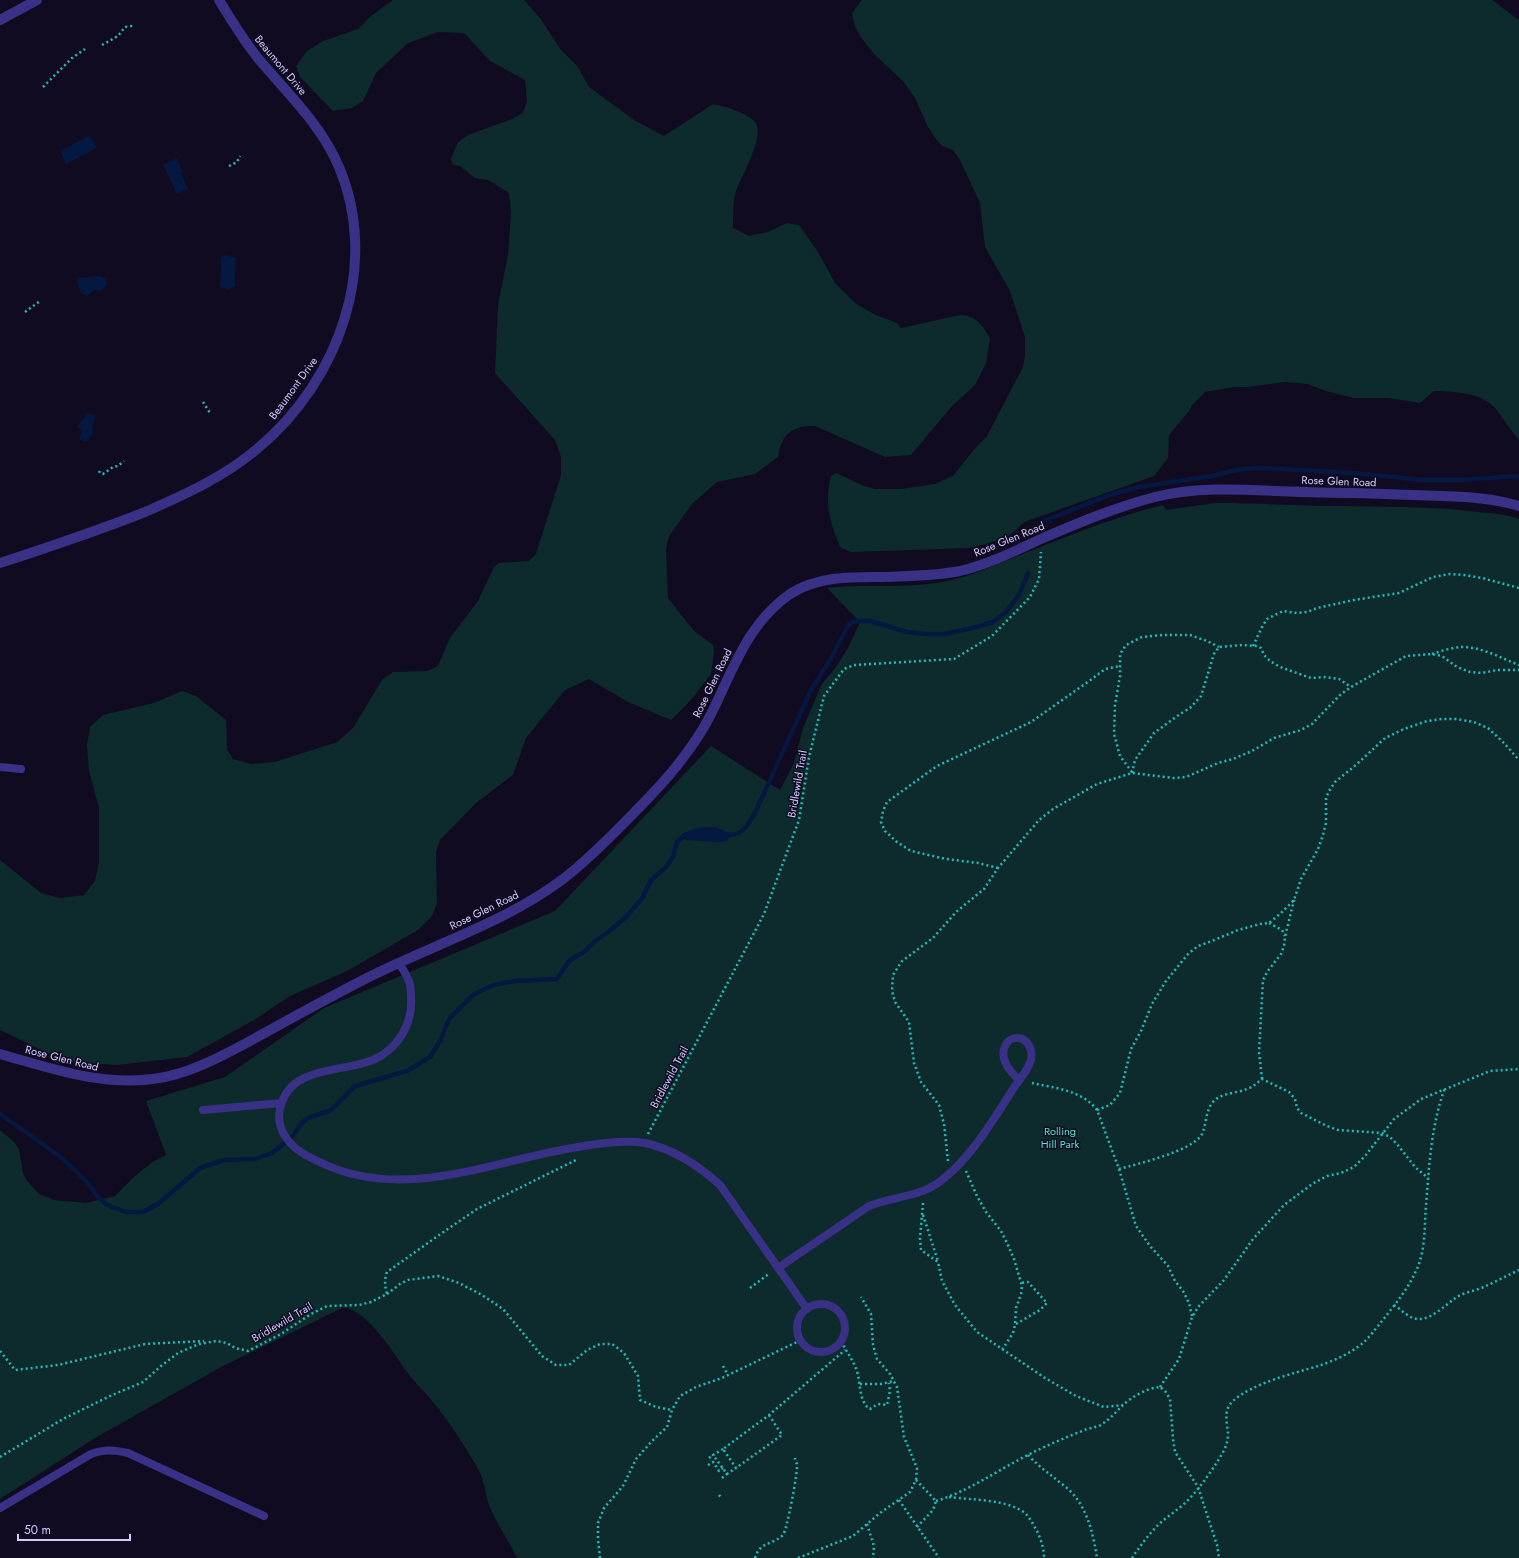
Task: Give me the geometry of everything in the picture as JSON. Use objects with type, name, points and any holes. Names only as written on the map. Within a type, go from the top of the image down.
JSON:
[{"type":"street","points":[[0,20],[37,0]]},
{"type":"street","name":"Beaumont Drive","points":[[0,562],[110,526],[189,493],[216,478],[257,449],[282,426],[315,383],[330,359],[341,330],[354,281],[356,250],[355,225],[345,183],[333,154],[315,124],[241,36],[219,0]]},
{"type":"street","name":"Rose Glen Road","points":[[0,1054],[73,1074],[104,1080],[126,1081],[157,1079],[180,1073],[204,1064],[369,977],[505,915],[538,896],[561,881],[601,846],[635,812],[675,768],[696,739],[710,716],[736,660],[752,633],[774,607],[808,584],[828,579],[846,577],[912,576],[958,571],[985,564],[1100,515],[1158,496],[1187,490],[1255,490],[1466,497],[1519,506]]},
{"type":"lane","points":[[0,767],[21,769]]},
{"type":"lane","points":[[399,963],[409,980],[412,1003],[410,1016],[400,1039],[384,1054],[372,1060],[361,1064],[314,1074],[301,1079],[292,1086],[281,1103],[279,1112],[282,1131],[292,1145],[303,1154],[350,1174],[369,1178],[401,1180],[453,1174],[533,1155],[591,1145],[643,1143],[675,1153],[710,1176],[720,1185],[807,1309]]},
{"type":"lane","points":[[778,1268],[869,1206],[882,1201],[910,1196],[937,1184],[949,1173],[994,1118],[1027,1070],[1031,1060],[1031,1051],[1028,1043],[1021,1038],[1013,1038],[1006,1043],[1003,1050],[1004,1060],[1009,1069],[1019,1080]]},
{"type":"lane","points":[[203,1110],[281,1103]]},
{"type":"lane","points":[[823,1304],[831,1306],[838,1311],[843,1318],[845,1334],[836,1347],[829,1351],[821,1352],[813,1351],[806,1347],[798,1334],[799,1320],[807,1309],[815,1305],[823,1304]]},
{"type":"lane","points":[[0,1508],[91,1454],[102,1450],[114,1450],[128,1453],[264,1516]]},
{"type":"path","points":[[102,45],[118,36],[125,27],[131,26],[134,28]]},
{"type":"path","points":[[43,87],[72,58],[85,49]]},
{"type":"path","points":[[229,166],[237,162],[240,156]]},
{"type":"path","points":[[25,312],[40,301]]},
{"type":"path","points":[[203,402],[210,412]]},
{"type":"path","points":[[99,471],[103,474],[124,461]]},
{"type":"path","name":"Bridlewild Trail","points":[[643,1143],[764,914],[799,820],[809,757],[824,696],[844,669],[854,665],[954,659],[992,636],[1030,598],[1039,579],[1041,539]]},
{"type":"path","points":[[1253,646],[1267,619],[1284,611],[1297,613],[1307,612],[1317,608],[1354,600],[1399,594],[1433,577],[1450,574],[1464,575],[1504,583],[1519,588]]},
{"type":"path","points":[[1132,773],[1120,756],[1114,734],[1115,705],[1120,676],[1120,654],[1126,645],[1142,637],[1190,635],[1208,641],[1219,647],[1242,645],[1257,646],[1261,648],[1264,655],[1270,661],[1280,667],[1311,678],[1326,677],[1339,679],[1350,687]]},
{"type":"path","points":[[1132,773],[1135,760],[1154,733],[1190,708],[1201,696],[1214,654],[1219,647]]},
{"type":"path","points":[[949,1173],[944,1124],[939,1105],[921,1082],[914,1063],[909,1022],[895,1002],[892,991],[893,975],[902,961],[933,938],[956,912],[984,889],[998,868],[1039,820],[1052,809],[1097,784],[1132,773],[1172,778],[1186,777],[1218,763],[1233,759],[1252,751],[1274,738],[1301,730],[1312,724],[1340,695],[1350,687],[1406,656],[1432,654],[1460,647],[1476,649],[1496,655],[1519,665]]},
{"type":"path","points":[[1432,654],[1442,656],[1457,667],[1470,672],[1482,673],[1497,670],[1519,670]]},
{"type":"path","points":[[998,868],[911,851],[897,842],[885,831],[881,822],[882,811],[886,802],[937,766],[1031,722],[1092,679],[1105,668],[1120,666]]},
{"type":"path","points":[[1262,1079],[1259,1052],[1263,980],[1267,972],[1281,954],[1284,946],[1294,900],[1301,879],[1318,849],[1323,835],[1326,823],[1326,798],[1335,782],[1385,738],[1404,729],[1427,722],[1456,719],[1474,722],[1488,728],[1519,760]]},
{"type":"path","points":[[1097,1110],[1110,1105],[1120,1093],[1131,1049],[1141,1031],[1152,1004],[1166,981],[1188,954],[1198,946],[1212,942],[1238,930],[1269,923],[1294,900]]},
{"type":"path","points":[[1269,923],[1282,930],[1285,937]]},
{"type":"path","points":[[1160,1387],[1179,1359],[1192,1316],[1199,1306],[1224,1280],[1253,1239],[1284,1205],[1312,1184],[1327,1176],[1341,1173],[1354,1167],[1365,1156],[1394,1119],[1421,1099],[1490,1071],[1519,1069]]},
{"type":"path","points":[[1262,1079],[1289,1092],[1295,1099],[1297,1108],[1301,1113],[1327,1126],[1338,1130],[1382,1133],[1390,1137],[1415,1167],[1429,1179]]},
{"type":"path","points":[[1119,1169],[1179,1150],[1193,1142],[1202,1135],[1210,1106],[1216,1099],[1247,1089],[1262,1079]]},
{"type":"path","points":[[1019,1080],[1066,1090],[1091,1102],[1097,1110],[1119,1169],[1136,1226],[1150,1246],[1168,1266],[1175,1281],[1186,1297],[1192,1316]]},
{"type":"path","points":[[1132,1558],[1158,1525],[1189,1499],[1215,1465],[1227,1444],[1227,1410],[1232,1402],[1261,1385],[1287,1374],[1320,1365],[1357,1347],[1367,1339],[1394,1305],[1416,1272],[1426,1230],[1426,1208],[1432,1149],[1439,1104],[1445,1088]]},
{"type":"path","points":[[387,1294],[384,1285],[387,1272],[442,1232],[477,1209],[570,1164],[588,1152],[591,1145]]},
{"type":"path","points":[[962,1159],[964,1169],[977,1196],[986,1212],[1001,1231],[1007,1243],[1014,1259],[1021,1283],[1021,1294],[1016,1308],[1016,1325],[1013,1333],[1002,1350]]},
{"type":"path","points":[[924,1190],[920,1238],[921,1250],[938,1262]]},
{"type":"path","points":[[922,1213],[938,1262],[942,1282],[955,1305],[977,1332],[1045,1378],[1076,1396],[1104,1406],[1123,1405]]},
{"type":"path","points":[[750,1288],[778,1268]]},
{"type":"path","points":[[1394,1305],[1405,1314],[1421,1320],[1435,1313],[1457,1297],[1486,1286],[1519,1270]]},
{"type":"path","name":"Bridlewild Trail","points":[[216,1341],[227,1343],[235,1348],[248,1351],[281,1334],[311,1314],[327,1306],[359,1305],[371,1302],[387,1294],[408,1280],[438,1276],[459,1283],[504,1309],[542,1356],[556,1365],[569,1365],[587,1350],[600,1344],[612,1344],[624,1353],[638,1376],[640,1400],[656,1407],[672,1410]]},
{"type":"path","points":[[1016,1325],[1040,1310],[1047,1303],[1028,1282],[1021,1283]]},
{"type":"path","points":[[798,1558],[853,1536],[880,1513],[910,1492],[916,1480],[917,1468],[904,1437],[897,1387],[877,1359],[873,1345],[871,1314],[862,1297]]},
{"type":"path","points":[[600,1558],[598,1523],[604,1508],[624,1486],[636,1459],[667,1427],[672,1410],[680,1396],[696,1387],[728,1375],[801,1340]]},
{"type":"path","points":[[0,1351],[15,1370],[58,1365],[146,1344],[216,1341]]},
{"type":"path","points":[[0,1457],[63,1419],[143,1382],[178,1353],[199,1344],[216,1341]]},
{"type":"path","points":[[841,1341],[845,1350],[852,1359],[858,1373],[863,1399],[867,1408],[870,1409],[878,1404],[887,1405],[890,1391],[889,1383]]},
{"type":"path","points":[[709,1458],[769,1416],[845,1350]]},
{"type":"path","points":[[723,1366],[728,1375]]},
{"type":"path","points":[[860,1384],[869,1385],[894,1381]]},
{"type":"path","points":[[936,1501],[949,1497],[1028,1455],[1100,1425],[1112,1417],[1123,1405],[1145,1391],[1153,1387],[1160,1387],[1165,1391],[1170,1399],[1172,1439],[1175,1452],[1198,1487],[1217,1545],[1219,1558]]},
{"type":"path","points":[[722,1478],[782,1435],[769,1416]]},
{"type":"path","points":[[723,1448],[736,1468]]},
{"type":"path","points":[[713,1455],[727,1474]]},
{"type":"path","points":[[1028,1455],[1036,1464],[1076,1497],[1087,1518],[1093,1537],[1097,1558]]},
{"type":"path","points":[[755,1558],[757,1552],[763,1545],[774,1541],[784,1534],[788,1521],[796,1476],[797,1465],[795,1458]]},
{"type":"path","points":[[708,1465],[713,1462],[719,1471],[723,1468]]},
{"type":"path","points":[[916,1480],[936,1501]]},
{"type":"path","points":[[719,1495],[722,1500]]},
{"type":"path","points":[[949,1497],[986,1501],[1017,1509],[1026,1515],[1033,1524],[1041,1540],[1044,1558]]},
{"type":"path","points":[[899,1500],[939,1558]]},
{"type":"path","points":[[917,1527],[933,1510],[936,1501]]},
{"type":"path","points":[[867,1524],[874,1546],[873,1558]]},
{"type":"green space","points":[[393,0],[524,0],[540,18],[561,50],[578,67],[589,87],[634,120],[664,136],[713,104],[742,113],[752,119],[758,128],[757,136],[752,156],[736,191],[733,228],[749,236],[768,232],[787,223],[799,225],[818,252],[835,283],[856,304],[876,315],[897,323],[901,328],[960,315],[966,315],[975,319],[982,325],[990,338],[986,363],[975,385],[952,406],[911,455],[885,457],[815,426],[800,427],[785,437],[778,457],[755,474],[717,482],[692,504],[669,536],[666,549],[668,598],[694,631],[713,645],[714,651],[711,674],[690,701],[671,720],[628,702],[589,679],[565,690],[526,738],[513,775],[477,802],[440,840],[436,852],[437,903],[432,916],[418,930],[347,971],[290,996],[254,1020],[187,1057],[117,1065],[83,1063],[58,1058],[0,1030],[0,860],[41,893],[60,898],[84,895],[95,881],[99,863],[99,808],[89,771],[87,745],[90,727],[103,715],[154,703],[182,691],[196,696],[226,720],[227,749],[233,759],[251,764],[275,762],[337,742],[353,728],[382,680],[393,672],[427,671],[438,666],[450,638],[478,601],[494,567],[499,563],[529,561],[536,554],[561,475],[561,457],[555,440],[495,373],[498,305],[508,255],[511,212],[509,193],[488,180],[475,178],[460,166],[453,165],[451,159],[458,142],[468,135],[512,119],[523,113],[527,101],[525,80],[490,61],[464,33],[438,32],[408,43],[376,73],[363,101],[352,108],[333,111],[300,77],[296,66],[307,51],[323,41],[358,29],[371,16]]},
{"type":"green space","points":[[862,0],[1492,0],[1519,20],[1519,440],[1491,404],[1476,396],[1468,394],[1434,391],[1420,403],[1389,398],[1354,398],[1326,391],[1307,384],[1285,382],[1247,387],[1234,387],[1205,392],[1192,405],[1189,411],[1169,435],[1168,458],[1154,476],[1024,522],[1006,538],[971,548],[852,552],[841,548],[829,513],[828,495],[831,476],[836,473],[864,486],[875,489],[901,489],[935,484],[954,475],[987,436],[1023,367],[1025,355],[1025,337],[1010,291],[985,247],[980,203],[960,160],[953,150],[942,146],[936,139],[928,127],[915,98],[904,82],[874,54],[860,36],[855,26],[852,14]]},
{"type":"green space","name":"Rolling Hill Park","points":[[1215,503],[1427,508],[1493,513],[1519,519],[1519,1558],[517,1558],[491,1510],[480,1473],[455,1431],[426,1393],[412,1379],[373,1326],[354,1311],[344,1307],[223,1366],[95,1438],[0,1499],[0,1130],[14,1142],[19,1149],[23,1173],[27,1181],[39,1194],[54,1200],[86,1203],[115,1196],[135,1176],[154,1161],[166,1155],[146,1101],[225,1077],[324,1008],[555,911],[711,746],[780,790],[794,763],[803,728],[822,684],[836,667],[848,648],[860,622],[827,588],[921,585],[951,580],[977,572],[1126,515],[1163,505],[1166,510]]},
{"type":"water","points":[[90,135],[97,148],[66,164],[60,151]]},
{"type":"water","points":[[177,158],[183,172],[181,173],[188,189],[177,194],[163,165]]},
{"type":"water","points":[[226,255],[236,258],[235,287],[228,289],[220,287],[221,257]]},
{"type":"water","points":[[100,276],[105,278],[107,282],[106,286],[101,291],[94,290],[87,296],[81,292],[77,281],[79,278]]},
{"type":"water","points":[[88,413],[96,417],[92,426],[93,433],[86,442],[79,439],[82,432],[77,426]]},
{"type":"water","points":[[717,827],[731,834],[727,841],[719,842],[686,840],[681,837],[682,834],[696,828]]},
{"type":"waterway","points":[[1044,521],[1112,494],[1139,487],[1212,476],[1236,470],[1259,468],[1353,473],[1423,480],[1463,480],[1519,476]]},
{"type":"waterway","points":[[726,835],[741,832],[747,826],[755,813],[812,688],[829,662],[849,624],[855,621],[870,621],[907,632],[928,634],[945,634],[976,627],[993,622],[1006,612],[1019,595],[1028,573]]},
{"type":"waterway","points":[[0,1114],[62,1158],[88,1183],[97,1196],[107,1205],[126,1212],[143,1212],[158,1204],[200,1168],[224,1160],[255,1159],[272,1153],[293,1136],[300,1125],[308,1118],[331,1110],[355,1086],[407,1071],[430,1057],[441,1039],[449,1019],[473,995],[493,985],[515,981],[557,979],[570,960],[584,952],[595,941],[627,916],[643,897],[651,880],[666,867],[673,857],[677,842],[685,835]]}]
